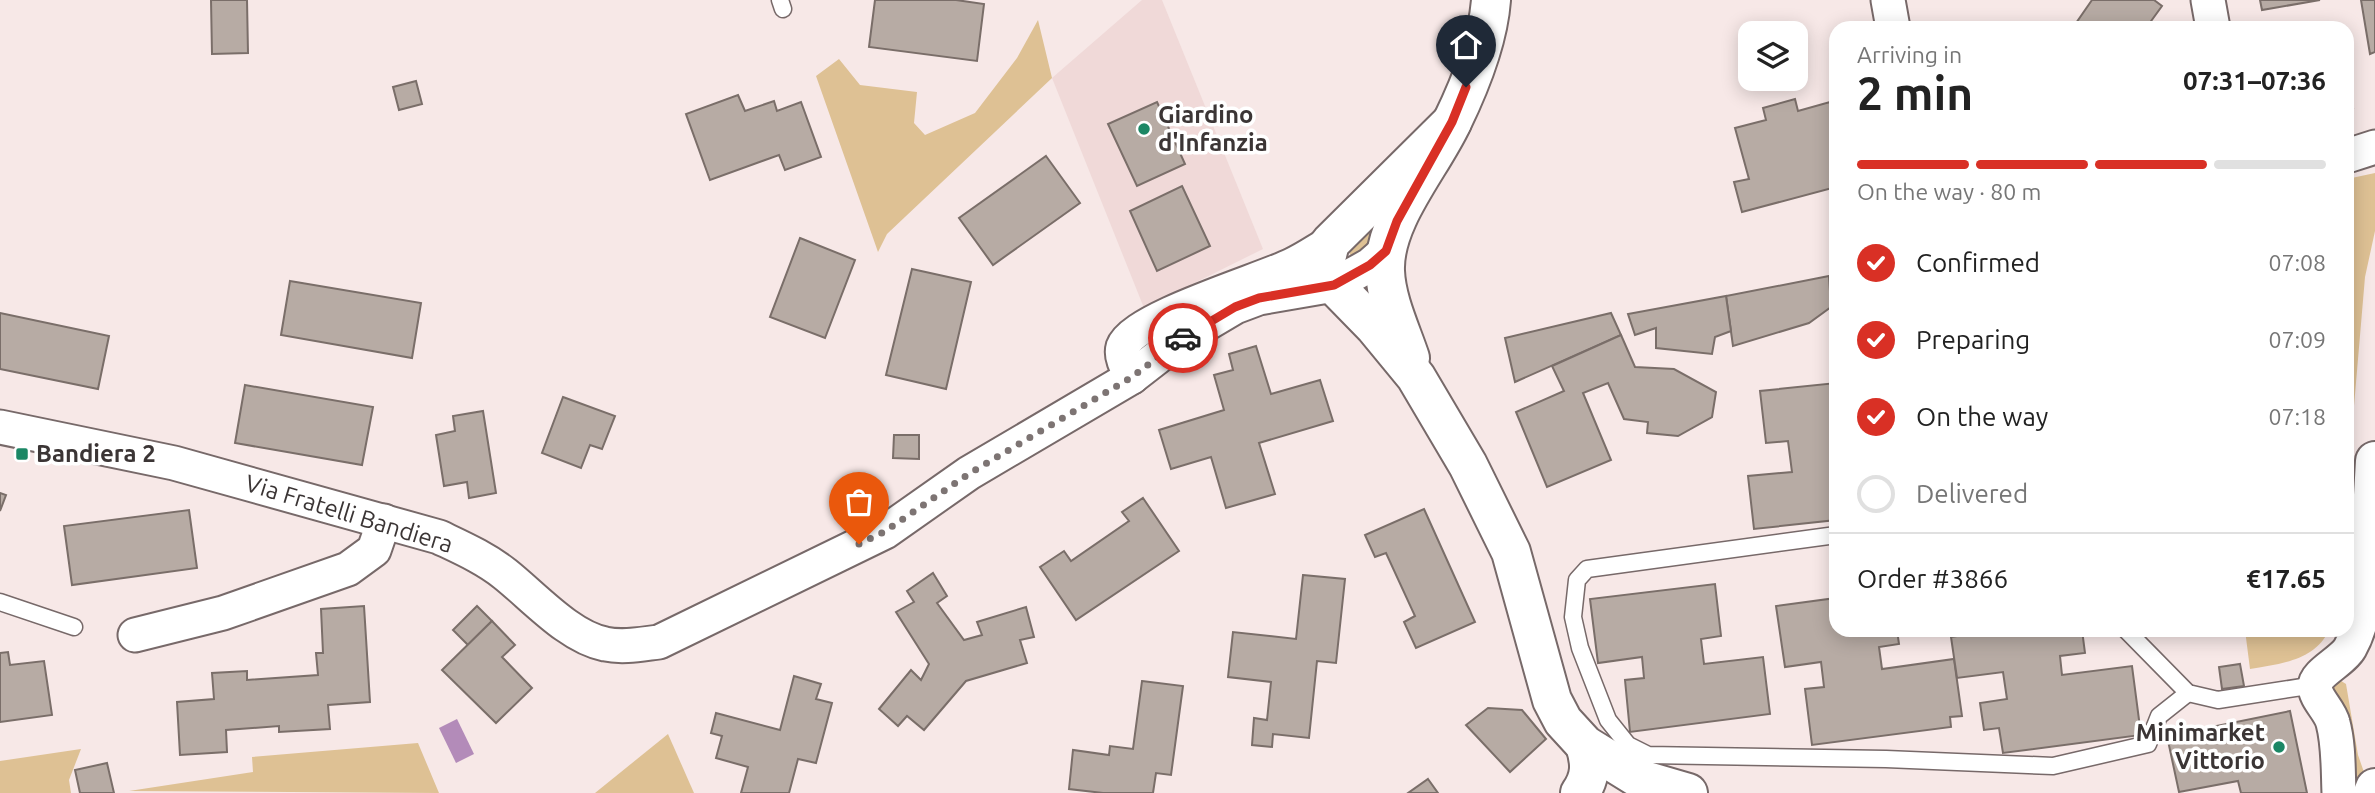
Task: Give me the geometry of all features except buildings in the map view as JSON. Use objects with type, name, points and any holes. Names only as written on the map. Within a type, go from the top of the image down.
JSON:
[{"type":"street","points":[[1416,377],[1388,289],[1385,272],[1386,251],[1397,221],[1452,122],[1485,36],[1491,0]]},
{"type":"street","points":[[1888,0],[1892,21]]},
{"type":"street","points":[[2208,0],[2212,21]]},
{"type":"street","points":[[1132,377],[1122,356],[1124,345],[1135,332],[1197,301],[1292,265],[1330,243],[1452,122]]},
{"type":"street","points":[[1330,243],[1325,263],[1334,285],[1374,326],[1416,377],[1468,465],[1510,552],[1552,700],[1563,721],[1584,745],[1640,779],[1688,793]]},
{"type":"street","name":"Via Fratelli Bandiera","points":[[0,427],[174,463],[439,537],[475,554],[502,572],[578,635],[605,644],[659,642],[884,532],[970,473],[1132,377],[1181,339],[1235,307],[1259,298],[1334,285],[1370,265],[1386,251]]},
{"type":"street","points":[[2339,793],[2334,725],[2329,710],[2318,698],[2315,685],[2318,676],[2338,662],[2349,650],[2362,621],[2373,546],[2375,461]]},
{"type":"street","points":[[135,635],[223,613],[348,569],[374,550],[384,521]]},
{"type":"street","points":[[1580,793],[1590,772],[1590,760],[1584,745]]},
{"type":"lane","points":[[1829,536],[1587,569],[1581,573],[1577,580],[1573,617],[1580,648],[1608,720],[1628,745],[1648,755],[2053,766],[2148,744],[2158,716],[2188,693]]},
{"type":"lane","points":[[0,602],[74,627]]},
{"type":"lane","points":[[2133,637],[2188,693],[2218,700],[2315,685]]},
{"type":"shaded area","name":"Giardino d'Infanzia","points":[[1142,0],[1162,0],[1263,249],[1144,308],[1052,78]]},
{"type":"shaded area","points":[[1038,20],[1052,78],[887,234],[878,252],[816,76],[839,59],[860,85],[917,92],[914,123],[925,135],[975,113],[1017,58]]},
{"type":"shaded area","points":[[2375,173],[2375,231],[2365,277],[2354,406],[2354,178]]},
{"type":"shaded area","points":[[1381,211],[1372,239],[1356,256],[1351,257],[1349,250]]},
{"type":"shaded area","points":[[2246,637],[2325,637],[2305,655],[2284,663],[2250,669]]},
{"type":"shaded area","points":[[2338,679],[2346,684],[2358,755],[2366,778],[2350,793],[2330,682]]},
{"type":"shaded area","points":[[457,719],[474,754],[456,763],[439,728]]},
{"type":"shaded area","points":[[668,734],[694,793],[595,793]]},
{"type":"shaded area","points":[[418,743],[439,793],[129,791],[253,772],[252,757]]},
{"type":"shaded area","points":[[81,749],[69,780],[71,793],[0,793],[0,761]]},
{"type":"way so far","points":[[859,544],[884,532],[970,473],[1132,377],[1183,338]]},
{"type":"place","name":"Giardino d'Infanzia","points":[[1144,129]]},
{"type":"place","name":"Bandiera 2","points":[[22,454]]},
{"type":"place","name":"Minimarket Vittorio","points":[[2279,747]]},
{"type":"route","points":[[1183,338],[1235,307],[1259,298],[1334,285],[1370,265],[1386,251],[1397,221],[1452,122],[1466,87]]}]
